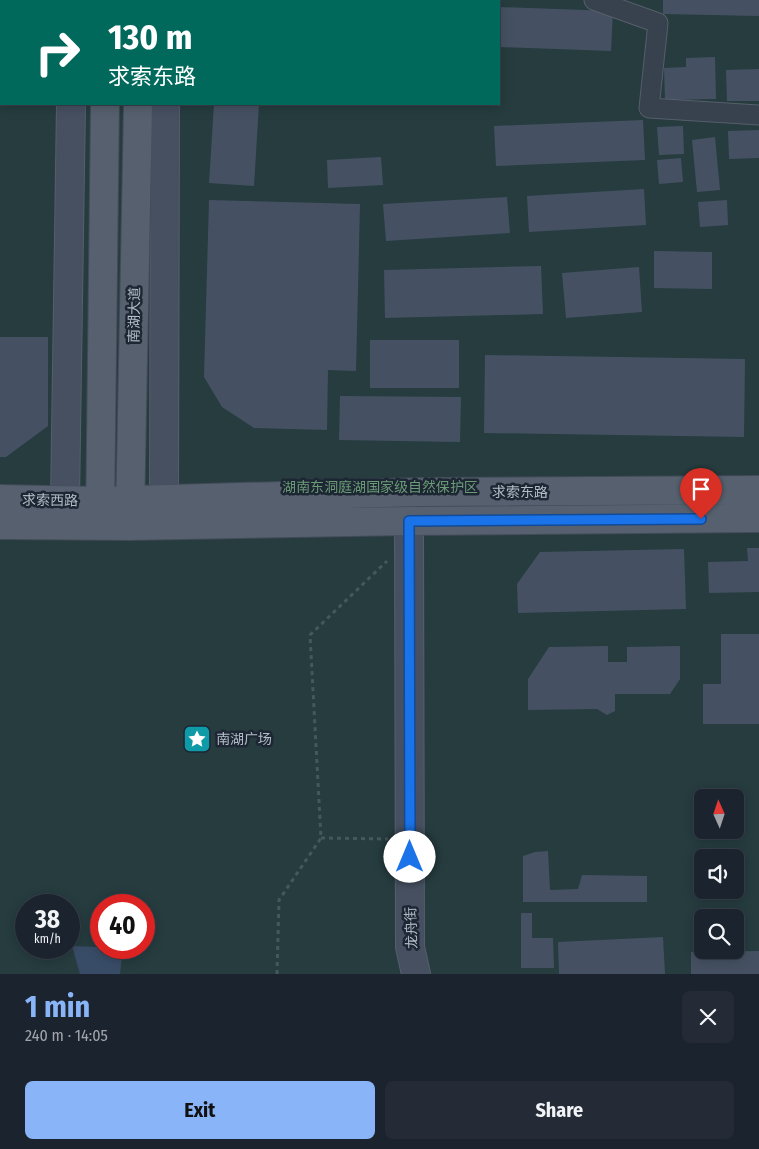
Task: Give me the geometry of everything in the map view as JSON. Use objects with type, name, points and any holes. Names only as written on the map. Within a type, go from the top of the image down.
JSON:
[{"type":"main road","points":[[65,500],[71,105]]},
{"type":"main road","points":[[0,525],[100,513],[105,105]]},
{"type":"main road","name":"南湖大道","points":[[130,526],[138,105]]},
{"type":"main road","points":[[164,498],[165,105]]},
{"type":"main road","name":"求索东路","points":[[100,513],[130,499],[420,492],[759,490]]},
{"type":"main road","name":"求索西路","points":[[0,499],[65,500],[100,513]]},
{"type":"main road","name":"求索东路","points":[[100,513],[130,526],[409,530],[759,518]]},
{"type":"main road","name":"龙舟街","points":[[409,530],[410,947],[416,974]]},
{"type":"street","points":[[594,0],[658,24],[650,108],[759,115]]},
{"type":"path","points":[[277,974],[279,900],[321,838],[310,635],[409,530]]},
{"type":"path","points":[[321,838],[410,839]]},
{"type":"green space","name":"湖南东洞庭湖国家级自然保护区","points":[[500,0],[759,0],[759,974],[0,974],[0,105],[500,105]]},
{"type":"water","points":[[80,946],[90,947],[90,959],[122,959],[120,974],[80,974],[76,959],[80,959]]},
{"type":"building","points":[[663,0],[759,0],[759,16],[663,14]]},
{"type":"building","points":[[500,7],[613,11],[611,51],[500,47]]},
{"type":"building","points":[[715,57],[716,99],[665,100],[664,68],[686,67],[686,58]]},
{"type":"building","points":[[759,69],[759,101],[727,101],[726,70]]},
{"type":"building","points":[[214,105],[259,105],[254,186],[209,183]]},
{"type":"building","points":[[643,120],[645,160],[496,166],[494,126]]},
{"type":"building","points":[[683,126],[684,154],[659,155],[657,127]]},
{"type":"building","points":[[759,130],[759,158],[729,159],[728,131]]},
{"type":"building","points":[[715,137],[720,190],[697,192],[692,140]]},
{"type":"building","points":[[381,157],[383,185],[328,188],[327,160]]},
{"type":"building","points":[[681,158],[683,182],[659,184],[657,160]]},
{"type":"building","points":[[644,189],[646,225],[529,232],[527,196]]},
{"type":"building","points":[[507,197],[510,233],[386,241],[383,204]]},
{"type":"building","points":[[209,200],[360,204],[356,371],[328,370],[327,430],[254,428],[222,407],[204,377]]},
{"type":"building","points":[[727,200],[728,225],[700,227],[698,202]]},
{"type":"building","points":[[654,251],[712,252],[712,289],[654,288]]},
{"type":"building","points":[[541,266],[543,314],[385,318],[384,270]]},
{"type":"building","points":[[639,267],[642,312],[566,318],[562,273]]},
{"type":"building","points":[[0,337],[48,337],[48,426],[6,457],[0,457]]},
{"type":"building","points":[[370,340],[459,340],[459,388],[370,388]]},
{"type":"building","points":[[485,355],[745,359],[744,437],[484,433]]},
{"type":"building","points":[[340,396],[461,397],[460,442],[339,440]]},
{"type":"building","points":[[747,548],[759,548],[759,592],[709,593],[708,562],[748,561]]},
{"type":"building","points":[[684,549],[686,609],[518,613],[517,584],[540,552]]},
{"type":"building","points":[[721,634],[759,634],[759,724],[703,724],[703,684],[721,684]]},
{"type":"building","points":[[608,646],[608,662],[627,662],[627,647],[680,646],[680,679],[670,694],[615,694],[615,711],[607,715],[597,709],[528,710],[528,679],[549,647]]},
{"type":"building","points":[[548,851],[550,890],[578,889],[582,875],[647,876],[647,902],[523,902],[523,856],[535,852]]},
{"type":"building","points":[[521,913],[532,913],[532,938],[553,938],[554,968],[521,968]]},
{"type":"building","points":[[663,937],[665,974],[559,974],[558,942]]},
{"type":"building","points":[[744,951],[759,951],[759,974],[691,974],[691,952],[694,952],[694,959],[744,959]]},
{"type":"place","name":"南湖广场","points":[[197,739]]},
{"type":"route","points":[[410,857],[409,521],[701,519]]}]
